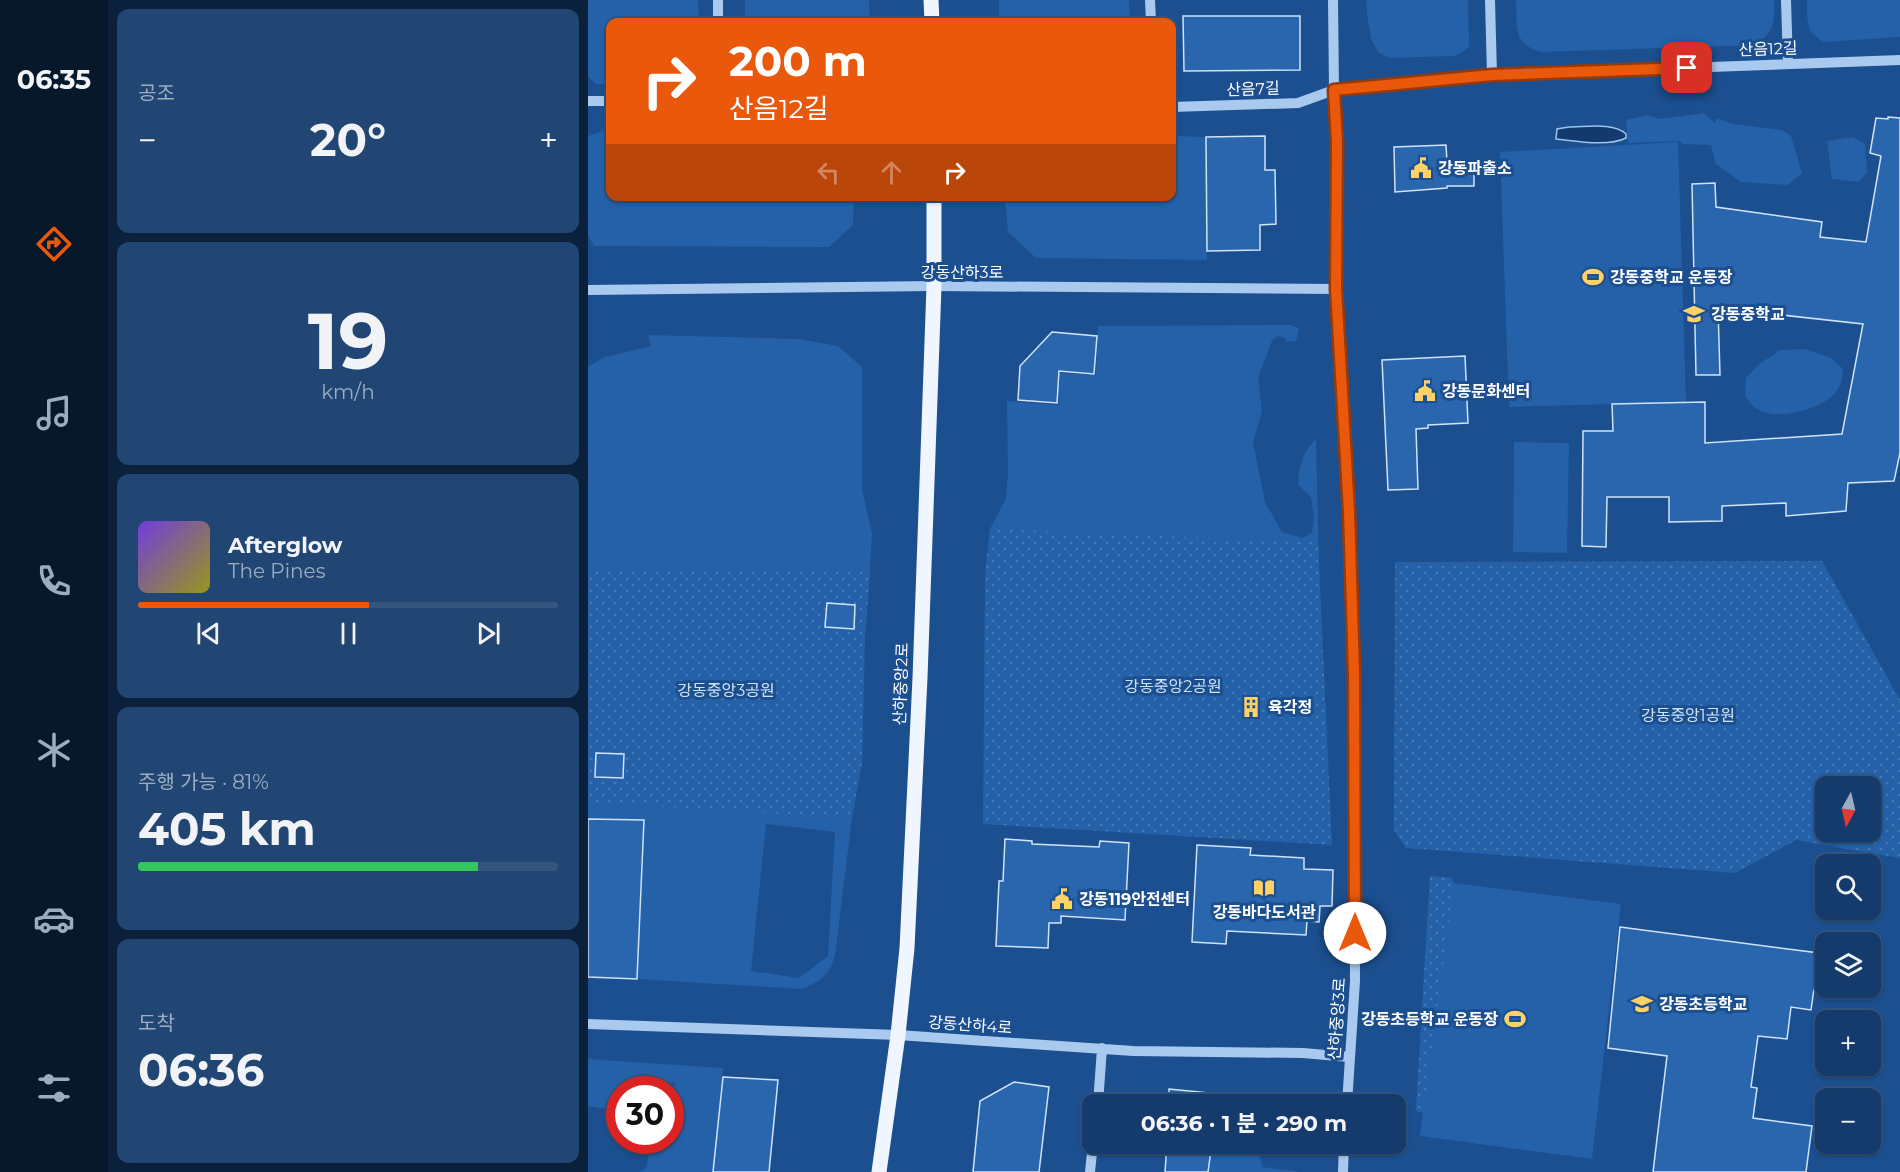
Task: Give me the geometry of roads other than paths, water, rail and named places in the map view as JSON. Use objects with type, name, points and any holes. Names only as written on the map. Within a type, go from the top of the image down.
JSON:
[{"type":"main road","points":[[931,0],[932,18]]},
{"type":"main road","name":"산하중앙2로","points":[[879,1172],[898,1035],[907,948],[934,286],[934,201]]},
{"type":"street","points":[[718,0],[718,18]]},
{"type":"street","points":[[1150,0],[1151,18]]},
{"type":"street","name":"산하중앙3로","points":[[1332,0],[1337,142],[1336,289],[1349,511],[1354,673],[1355,981],[1347,1094]]},
{"type":"street","points":[[1490,0],[1492,75]]},
{"type":"street","points":[[1786,0],[1788,63]]},
{"type":"street","name":"산음12길","points":[[1334,90],[1492,75],[1900,60]]},
{"type":"street","name":"산음7길","points":[[1176,107],[1298,103],[1334,90]]},
{"type":"street","points":[[588,101],[606,101]]},
{"type":"street","name":"강동산하3로","points":[[588,290],[934,286],[1336,289]]},
{"type":"street","name":"강동산하4로","points":[[588,1024],[898,1035],[1133,1051],[1303,1053],[1349,1057]]},
{"type":"street","points":[[1099,1094],[1102,1048]]},
{"type":"street","points":[[1090,1172],[1092,1154]]},
{"type":"street","points":[[1343,1172],[1344,1154]]},
{"type":"place","name":"강동파출소","points":[[1421,168]]},
{"type":"place","name":"강동중학교 운동장","points":[[1593,277]]},
{"type":"place","name":"강동중학교","points":[[1694,314]]},
{"type":"place","name":"강동문화센터","points":[[1425,391]]},
{"type":"place","name":"육각정","points":[[1251,707]]},
{"type":"place","name":"강동바다도서관","points":[[1264,888]]},
{"type":"place","name":"강동119안전센터","points":[[1062,899]]},
{"type":"place","name":"강동초등학교","points":[[1642,1004]]},
{"type":"place","name":"강동초등학교 운동장","points":[[1515,1019]]},
{"type":"park label","name":"강동중앙2공원","points":[[1173,686]]},
{"type":"park label","name":"강동중앙3공원","points":[[726,690]]},
{"type":"park label","name":"강동중앙1공원","points":[[1688,715]]}]
